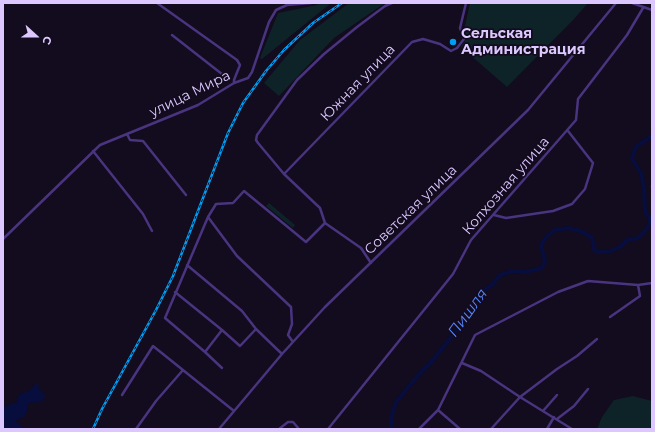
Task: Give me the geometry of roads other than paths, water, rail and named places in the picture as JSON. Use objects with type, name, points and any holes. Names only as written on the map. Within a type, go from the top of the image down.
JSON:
[{"type":"street","points":[[157,3],[237,60],[240,65],[234,83]]},
{"type":"street","name":"улица Мира","points":[[3,238],[100,145],[198,105],[234,83],[248,78],[252,72],[269,22],[276,10],[287,5],[311,3]]},
{"type":"street","points":[[371,263],[361,248],[325,223],[320,208],[284,174],[256,140],[257,135],[297,80],[324,54],[357,27],[385,6],[392,3]]},
{"type":"street","name":"Южная улица","points":[[284,174],[412,42],[423,39],[440,44],[451,51],[458,48],[464,39],[460,28],[466,3]]},
{"type":"street","name":"Советская улица","points":[[219,429],[282,354],[325,307],[528,110],[616,3]]},
{"type":"street","points":[[632,3],[652,10]]},
{"type":"street","name":"Колхозная улица","points":[[328,429],[453,274],[471,240],[568,131],[576,120],[578,99],[627,35],[643,8]]},
{"type":"street","points":[[172,35],[228,78]]},
{"type":"street","points":[[493,215],[506,218],[553,211],[572,204],[585,189],[593,163],[568,131]]},
{"type":"street","points":[[127,134],[130,140],[143,141],[186,195]]},
{"type":"street","points":[[93,151],[143,214],[152,231]]},
{"type":"street","points":[[222,368],[165,318],[208,217],[216,204],[233,203],[244,191],[306,242],[325,223]]},
{"type":"street","points":[[208,217],[237,256],[290,307],[292,324],[288,335],[293,342]]},
{"type":"street","points":[[187,265],[242,311],[256,329],[282,354]]},
{"type":"street","points":[[419,429],[438,410],[475,335],[558,292],[588,281],[638,285],[652,283]]},
{"type":"street","points":[[610,318],[640,296],[638,285]]},
{"type":"street","points":[[175,292],[240,346],[256,329]]},
{"type":"street","points":[[205,352],[222,330]]},
{"type":"street","points":[[492,429],[520,397],[577,356],[597,339]]},
{"type":"street","points":[[122,395],[153,346],[234,411]]},
{"type":"street","points":[[462,363],[481,371],[571,428]]},
{"type":"street","points":[[136,429],[156,401],[183,370]]},
{"type":"street","points":[[557,419],[574,406],[588,389]]},
{"type":"street","points":[[543,411],[558,395]]},
{"type":"street","points":[[438,410],[460,429]]},
{"type":"street","points":[[547,429],[554,417]]},
{"type":"street","points":[[279,429],[288,422],[293,422],[299,429]]},
{"type":"waterway","name":"Пишля","points":[[391,429],[391,418],[396,402],[456,331],[481,292],[492,285],[500,275],[512,271],[525,272],[542,268],[545,261],[541,245],[547,236],[555,230],[569,228],[583,232],[592,238],[594,249],[597,252],[611,251],[620,247],[627,240],[638,238],[648,228],[650,218],[645,212],[644,188],[641,173],[632,159],[637,146],[652,136]]},
{"type":"railway","points":[[93,429],[102,409],[173,276],[228,133],[243,103],[266,71],[284,50],[313,23],[342,3]]},
{"type":"place","name":"Сельская Администрация","points":[[453,42]]}]
